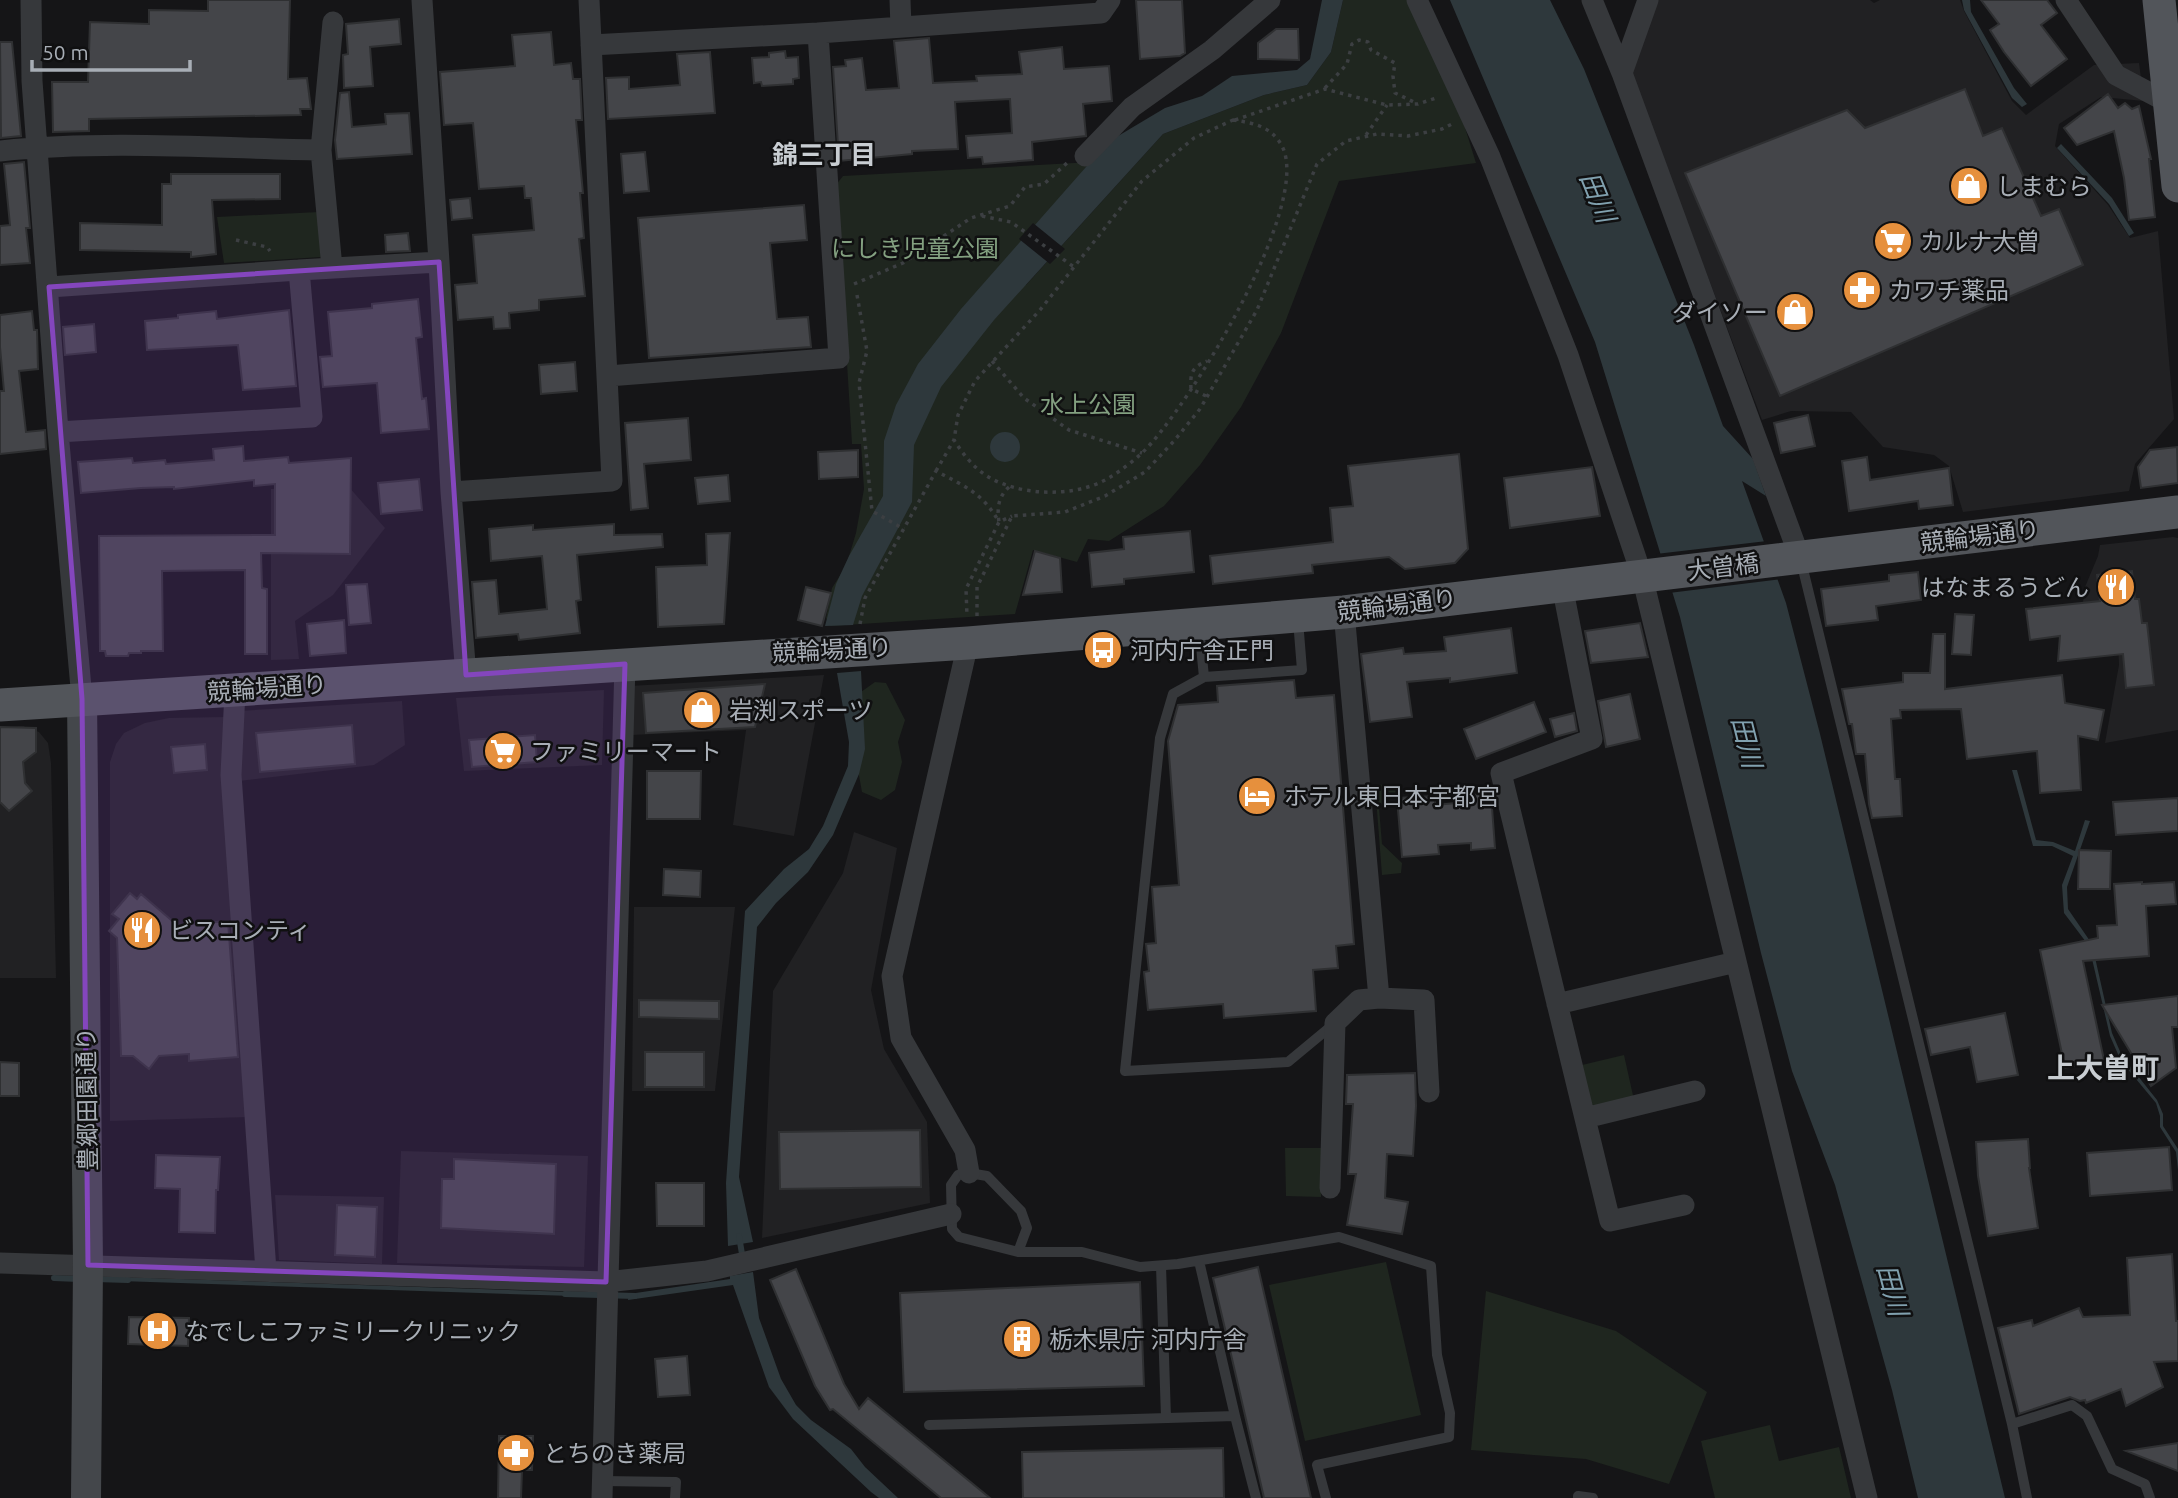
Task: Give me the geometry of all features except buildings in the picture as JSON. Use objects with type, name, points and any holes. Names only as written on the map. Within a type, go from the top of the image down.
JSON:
[{"type":"main road","points":[[2166,8],[2169,103],[2178,186]]},
{"type":"main road","name":"競輪場通り","points":[[1791,559],[2178,512]]},
{"type":"main road","name":"大曽橋","points":[[1652,575],[1791,559]]},
{"type":"main road","name":"競輪場通り","points":[[0,705],[828,650],[867,638],[972,627],[1198,624],[1344,612],[1652,575]]},
{"type":"street","points":[[31,0],[32,81],[58,432],[82,699]]},
{"type":"street","points":[[422,0],[451,492],[466,675]]},
{"type":"street","points":[[451,492],[612,481],[589,0]]},
{"type":"street","points":[[900,0],[901,27]]},
{"type":"street","points":[[591,45],[818,33],[1101,13],[1110,0]]},
{"type":"street","points":[[1085,156],[1132,107],[1212,50],[1269,0]]},
{"type":"street","points":[[1417,0],[1490,157],[1652,575],[1736,962],[1867,1498]]},
{"type":"street","points":[[1592,0],[1622,73],[1791,559]]},
{"type":"street","points":[[1622,73],[1648,0]]},
{"type":"street","points":[[2066,0],[2116,75],[2169,103]]},
{"type":"street","points":[[332,268],[321,149],[333,22]]},
{"type":"street","points":[[608,376],[839,358],[818,33]]},
{"type":"street","points":[[0,151],[38,147],[101,146],[321,149]]},
{"type":"street","points":[[49,287],[439,262]]},
{"type":"street","points":[[58,432],[312,417],[299,270]]},
{"type":"street","points":[[1562,586],[1592,739],[1501,773],[1609,1220],[1684,1205]]},
{"type":"street","points":[[1344,612],[1379,998]]},
{"type":"street","points":[[969,1173],[965,1150],[901,1038],[892,976],[972,627]]},
{"type":"street","points":[[602,1489],[625,664]]},
{"type":"street","points":[[235,691],[231,775],[266,1271]]},
{"type":"street","name":"豊郷田園通り","points":[[82,699],[88,1265],[86,1498]]},
{"type":"street","points":[[1557,1004],[1736,962]]},
{"type":"street","points":[[1330,1188],[1335,1023],[1359,1000],[1424,1000],[1429,1092]]},
{"type":"street","points":[[1585,1118],[1695,1091]]},
{"type":"street","points":[[0,1263],[607,1282],[707,1271],[951,1214]]},
{"type":"lane","points":[[1791,559],[2012,1424],[2027,1498]]},
{"type":"lane","points":[[1298,616],[1302,670],[1204,677],[1173,694],[1160,738],[1125,1071],[1288,1062],[1335,1023]]},
{"type":"lane","points":[[1198,624],[1204,677]]},
{"type":"lane","points":[[1018,1252],[1027,1228],[1021,1211],[988,1176],[969,1173],[958,1175],[951,1185],[952,1229],[960,1237],[1018,1252],[1082,1252],[1140,1267],[1199,1261],[1339,1237],[1431,1266],[1437,1355],[1450,1413],[1449,1437],[1317,1465],[1326,1498]]},
{"type":"lane","points":[[1199,1261],[1256,1498]]},
{"type":"lane","points":[[1161,1266],[1166,1418]]},
{"type":"lane","points":[[2012,1424],[2072,1405],[2087,1416],[2112,1469],[2145,1484],[2150,1498]]},
{"type":"lane","points":[[929,1425],[1235,1416]]},
{"type":"lane","points":[[602,1489],[676,1482],[675,1498]]},
{"type":"lane","points":[[1578,1498],[1593,1498]]},
{"type":"path","points":[[867,638],[866,598],[954,440],[958,415],[975,381],[1040,310],[1142,181],[1194,138],[1233,120],[1325,89],[1347,64],[1352,44],[1359,40],[1368,42],[1371,50],[1395,63],[1395,93],[1418,104]]},
{"type":"path","points":[[1325,89],[1387,105],[1418,104],[1437,99],[1456,85]]},
{"type":"path","points":[[1365,136],[1387,105]]},
{"type":"path","points":[[999,522],[1012,516],[1065,512],[1105,496],[1145,472],[1174,441],[1200,409],[1257,310],[1317,164],[1346,141],[1377,134],[1408,136],[1442,129],[1462,118],[1472,117]]},
{"type":"path","points":[[954,440],[968,462],[990,478],[1009,487],[1043,493],[1072,492],[1110,477],[1142,453],[1191,389],[1234,320],[1260,267],[1276,223],[1287,180],[1282,146],[1262,124],[1233,120]]},
{"type":"path","points":[[854,284],[903,263],[971,218],[1010,206],[1025,187],[1044,184],[1065,163],[1085,156]]},
{"type":"path","points":[[979,216],[1011,222],[1074,267]]},
{"type":"path","points":[[834,273],[851,277],[859,299],[867,351],[859,383],[872,511],[904,529]]},
{"type":"path","points":[[1191,389],[1190,375],[1196,365],[1209,360]]},
{"type":"path","points":[[992,361],[1024,398],[1069,430],[1142,453]]},
{"type":"path","points":[[1191,389],[1206,396]]},
{"type":"path","points":[[936,471],[975,492],[989,504],[999,522]]},
{"type":"path","points":[[972,627],[966,589],[999,522],[997,508],[1002,493],[1009,487]]},
{"type":"path","points":[[972,627],[977,617],[977,587],[1012,516]]},
{"type":"highlighted area","points":[[439,262],[466,675],[625,664],[606,1282],[88,1265],[82,699],[49,287]]},
{"type":"shaded area","points":[[1657,0],[1870,0],[1874,3],[1880,0],[1960,0],[2012,101],[2026,115],[2094,65],[2139,63],[2144,101],[2101,97],[2059,124],[2055,146],[2108,205],[2130,238],[2158,231],[2174,419],[2135,464],[2129,491],[1963,512],[1949,466],[1934,455],[1883,447],[1851,412],[1791,411],[1762,420],[1630,71]]},
{"type":"shaded area","points":[[348,486],[385,528],[333,595],[295,621],[299,659],[271,660],[271,489]]},
{"type":"shaded area","points":[[2178,538],[2178,730],[2105,743],[2119,665],[2118,642],[2081,617],[2085,587],[2100,545]]},
{"type":"shaded area","points":[[824,675],[794,836],[733,825],[746,730],[631,735],[629,686]]},
{"type":"shaded area","points":[[604,690],[602,765],[464,771],[456,698]]},
{"type":"shaded area","points":[[402,701],[405,745],[374,765],[239,781],[239,711]]},
{"type":"shaded area","points":[[226,717],[248,1117],[110,1121],[110,762],[116,744],[124,733],[145,723],[169,718]]},
{"type":"shaded area","points":[[23,726],[39,732],[48,743],[51,763],[56,978],[0,978],[0,728]]},
{"type":"shaded area","points":[[854,832],[897,848],[871,990],[884,1049],[927,1122],[930,1203],[762,1238],[773,991],[843,873]]},
{"type":"shaded area","points":[[634,907],[735,907],[715,1091],[632,1091]]},
{"type":"shaded area","points":[[401,1151],[588,1156],[584,1267],[397,1263]]},
{"type":"shaded area","points":[[275,1195],[384,1197],[382,1264],[279,1260]]},
{"type":"green space","name":"水上公園","points":[[1343,0],[1410,0],[1462,118],[1476,163],[1339,181],[1281,333],[1241,407],[1200,465],[1164,506],[1109,541],[1088,539],[1077,562],[1033,550],[1015,614],[830,626],[826,618],[832,588],[846,566],[856,533],[864,489],[861,444],[852,444],[836,185],[843,176],[1092,162],[1026,285],[1163,134],[1264,95],[1307,85],[1331,52]]},
{"type":"green space","points":[[319,212],[321,257],[224,263],[217,217]]},
{"type":"green space","points":[[875,682],[886,683],[905,720],[898,742],[902,762],[895,790],[881,800],[862,792],[858,770],[861,692]]},
{"type":"green space","points":[[1396,784],[1397,792],[1379,808],[1382,844],[1402,863],[1401,873],[1382,875],[1375,785]]},
{"type":"green space","points":[[1624,1055],[1634,1100],[1597,1108],[1591,1104],[1582,1065]]},
{"type":"green space","points":[[1285,1148],[1322,1148],[1321,1197],[1286,1196]]},
{"type":"green space","points":[[1386,1262],[1421,1415],[1305,1441],[1269,1285]]},
{"type":"green space","points":[[1486,1291],[1616,1331],[1707,1392],[1669,1484],[1586,1459],[1471,1450]]},
{"type":"green space","points":[[1770,1425],[1779,1461],[1839,1447],[1851,1498],[1715,1498],[1701,1441]]},
{"type":"water","points":[[1322,0],[1343,0],[1331,52],[1307,85],[1264,95],[1163,134],[994,320],[941,387],[914,445],[912,502],[862,596],[853,625],[825,626],[836,584],[883,496],[884,441],[896,405],[918,364],[961,309],[1108,142],[1165,108],[1202,96],[1232,76],[1297,70],[1310,59]]},
{"type":"water","name":"田川","points":[[1450,0],[1550,0],[1584,69],[1694,345],[1723,426],[1753,459],[1766,496],[1742,481],[1786,603],[1820,734],[2005,1498],[1918,1498],[1892,1390],[1835,1185],[1792,1071],[1680,617],[1595,342]]},
{"type":"water","points":[[1962,0],[1970,0],[1971,12],[2014,88],[2027,104],[2022,107],[2012,98],[1964,10]]},
{"type":"water","points":[[2061,144],[2112,198],[2134,233],[2129,236],[2109,204],[2057,148]]},
{"type":"water","points":[[1005,432],[1011,433],[1019,441],[1019,453],[1011,461],[1005,462],[999,461],[991,453],[990,447],[991,441],[999,433]]},
{"type":"water","points":[[861,671],[865,749],[859,774],[833,835],[808,872],[776,903],[757,927],[739,1177],[753,1242],[728,1246],[726,1183],[745,911],[784,869],[809,849],[823,826],[848,766],[849,742],[837,673]]},
{"type":"water","points":[[2012,770],[2017,770],[2036,840],[2053,842],[2075,851],[2085,820],[2090,821],[2067,887],[2068,909],[2092,944],[2112,1033],[2122,1056],[2157,1100],[2163,1114],[2163,1126],[2178,1149],[2178,1170],[2176,1152],[2160,1127],[2156,1103],[2121,1061],[2110,1036],[2089,946],[2064,913],[2062,885],[2073,856],[2052,846],[2033,846]]},
{"type":"water","points":[[753,1272],[759,1318],[781,1379],[796,1405],[811,1420],[851,1449],[865,1467],[898,1498],[879,1498],[871,1492],[793,1419],[769,1387],[733,1285],[628,1300],[629,1294],[730,1279],[730,1276]]},
{"type":"water","points":[[120,1277],[572,1292],[572,1296],[120,1281]]},
{"type":"pier","points":[[1033,223],[1065,249],[1050,264],[1019,239]]},
{"type":"pier","points":[[1767,541],[1781,579],[1669,593],[1656,554]]},
{"type":"waterway","points":[[739,1236],[743,1260]]},
{"type":"waterway","points":[[54,1278],[79,1279]]},
{"type":"waterway","points":[[96,1279],[128,1280]]},
{"type":"waterway","points":[[565,1294],[635,1296]]},
{"type":"place","name":"しまむら","points":[[1969,186]]},
{"type":"place","name":"カルナ大曽","points":[[1893,241]]},
{"type":"place","name":"カワチ薬品","points":[[1862,290]]},
{"type":"place","name":"ダイソー","points":[[1795,312]]},
{"type":"place","name":"はなまるうどん","points":[[2116,587]]},
{"type":"place","name":"河内庁舎正門","points":[[1103,650]]},
{"type":"place","name":"岩渕スポーツ","points":[[702,710]]},
{"type":"place","name":"ファミリーマート","points":[[503,751]]},
{"type":"place","name":"ホテル東日本宇都宮","points":[[1257,796]]},
{"type":"place","name":"ビスコンティ","points":[[142,930]]},
{"type":"place","name":"なでしこファミリークリニック","points":[[158,1331]]},
{"type":"place","name":"栃木県庁 河内庁舎","points":[[1022,1339]]},
{"type":"place","name":"とちのき薬局","points":[[516,1453]]},
{"type":"district","name":"錦三丁目","points":[[824,154]]},
{"type":"district","name":"上大曽町","points":[[2103,1067]]},
{"type":"park label","name":"にしき児童公園","points":[[915,248]]}]
